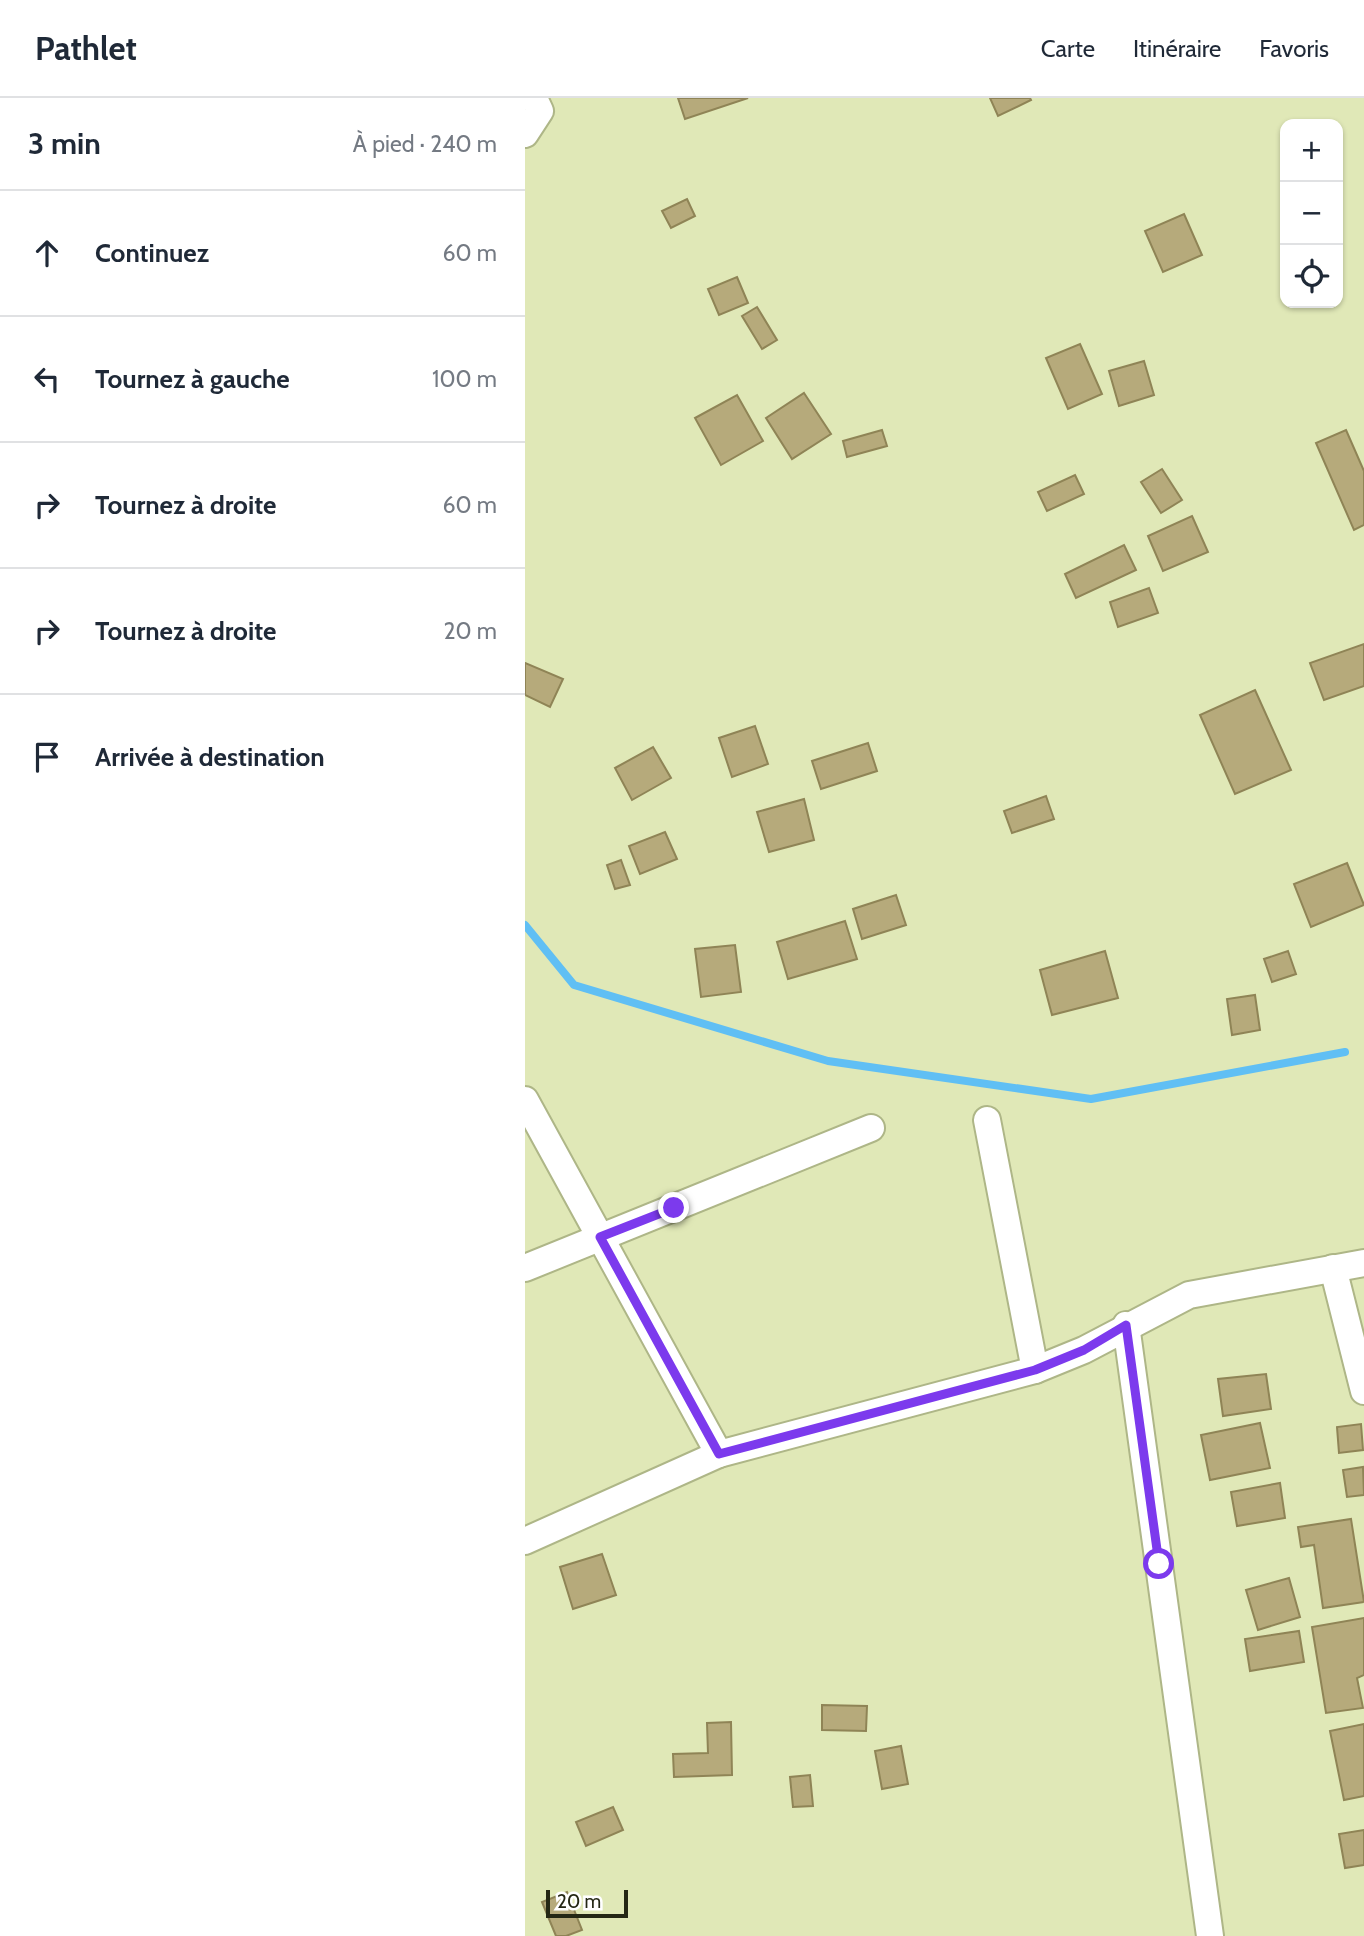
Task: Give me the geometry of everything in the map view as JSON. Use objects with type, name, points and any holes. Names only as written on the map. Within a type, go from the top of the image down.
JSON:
[{"type":"street","points":[[525,134],[540,111],[534,98]]},
{"type":"street","points":[[525,1100],[719,1454]]},
{"type":"street","points":[[988,1121],[1035,1370]]},
{"type":"street","points":[[525,1268],[871,1128]]},
{"type":"street","points":[[525,1541],[719,1454],[1035,1370],[1084,1350],[1126,1325],[1189,1295],[1364,1263]]},
{"type":"street","points":[[1333,1268],[1364,1391]]},
{"type":"street","points":[[1126,1325],[1210,1936]]},
{"type":"building","points":[[678,98],[748,98],[685,119]]},
{"type":"building","points":[[990,98],[1030,98],[1031,100],[998,116]]},
{"type":"building","points":[[687,199],[695,216],[671,228],[662,211]]},
{"type":"building","points":[[1184,214],[1202,255],[1163,272],[1145,231]]},
{"type":"building","points":[[737,277],[748,303],[719,315],[708,289]]},
{"type":"building","points":[[757,307],[777,340],[762,349],[742,316]]},
{"type":"building","points":[[1080,344],[1102,394],[1068,409],[1046,358]]},
{"type":"building","points":[[1144,361],[1154,395],[1119,406],[1109,371]]},
{"type":"building","points":[[804,393],[831,434],[792,459],[766,418]]},
{"type":"building","points":[[737,395],[763,441],[721,465],[695,418]]},
{"type":"building","points":[[882,430],[887,446],[847,457],[843,441]]},
{"type":"building","points":[[1346,430],[1364,471],[1364,525],[1354,530],[1316,443]]},
{"type":"building","points":[[1162,469],[1182,500],[1161,513],[1141,482]]},
{"type":"building","points":[[1075,475],[1084,494],[1047,511],[1038,492]]},
{"type":"building","points":[[1192,516],[1208,552],[1163,571],[1148,536]]},
{"type":"building","points":[[1124,545],[1136,570],[1076,598],[1065,574]]},
{"type":"building","points":[[1149,588],[1158,613],[1118,627],[1110,602]]},
{"type":"building","points":[[1364,644],[1364,686],[1324,700],[1310,663]]},
{"type":"building","points":[[525,663],[563,679],[550,707],[525,695]]},
{"type":"building","points":[[1255,690],[1291,770],[1235,794],[1200,715]]},
{"type":"building","points":[[755,726],[768,764],[732,777],[719,738]]},
{"type":"building","points":[[868,743],[877,771],[821,789],[812,761]]},
{"type":"building","points":[[653,747],[671,778],[632,800],[615,768]]},
{"type":"building","points":[[1046,796],[1054,819],[1012,833],[1004,811]]},
{"type":"building","points":[[804,799],[814,840],[769,852],[757,812]]},
{"type":"building","points":[[665,832],[677,859],[640,874],[629,846]]},
{"type":"building","points":[[621,860],[630,885],[615,889],[607,865]]},
{"type":"building","points":[[1347,863],[1364,905],[1311,927],[1294,884]]},
{"type":"building","points":[[896,895],[906,925],[862,939],[853,909]]},
{"type":"building","points":[[845,921],[857,959],[788,979],[777,942]]},
{"type":"building","points":[[735,945],[741,992],[701,997],[695,949]]},
{"type":"building","points":[[1105,951],[1118,998],[1052,1015],[1040,970]]},
{"type":"building","points":[[1288,951],[1296,974],[1272,982],[1264,959]]},
{"type":"building","points":[[1255,995],[1260,1030],[1232,1035],[1227,999]]},
{"type":"building","points":[[1266,1374],[1271,1409],[1223,1416],[1218,1379]]},
{"type":"building","points":[[1260,1423],[1270,1468],[1210,1480],[1201,1435]]},
{"type":"building","points":[[1361,1424],[1363,1450],[1339,1453],[1337,1427]]},
{"type":"building","points":[[1363,1467],[1364,1495],[1347,1497],[1343,1470]]},
{"type":"building","points":[[1280,1483],[1285,1518],[1237,1526],[1231,1492]]},
{"type":"building","points":[[1351,1519],[1364,1602],[1323,1608],[1314,1545],[1301,1547],[1298,1527]]},
{"type":"building","points":[[602,1554],[616,1595],[573,1609],[560,1567]]},
{"type":"building","points":[[1289,1578],[1300,1617],[1258,1630],[1246,1590]]},
{"type":"building","points":[[1364,1618],[1364,1675],[1357,1678],[1363,1708],[1326,1713],[1312,1627]]},
{"type":"building","points":[[1299,1631],[1304,1662],[1250,1671],[1245,1639]]},
{"type":"building","points":[[822,1705],[867,1706],[866,1731],[822,1730]]},
{"type":"building","points":[[731,1722],[732,1775],[674,1777],[673,1754],[708,1753],[707,1723]]},
{"type":"building","points":[[1364,1724],[1364,1796],[1344,1800],[1330,1731]]},
{"type":"building","points":[[901,1746],[908,1784],[882,1789],[875,1751]]},
{"type":"building","points":[[810,1775],[813,1806],[793,1807],[790,1777]]},
{"type":"building","points":[[613,1807],[623,1830],[586,1846],[576,1822]]},
{"type":"building","points":[[1364,1830],[1364,1865],[1345,1868],[1339,1834]]},
{"type":"building","points":[[567,1892],[582,1930],[566,1936],[556,1936],[542,1902]]},
{"type":"waterway","points":[[525,925],[574,985],[828,1061],[1091,1099],[1345,1052]]},
{"type":"route","points":[[674,1208],[600,1237],[719,1454],[1035,1370],[1084,1350],[1126,1325],[1159,1564]]}]
